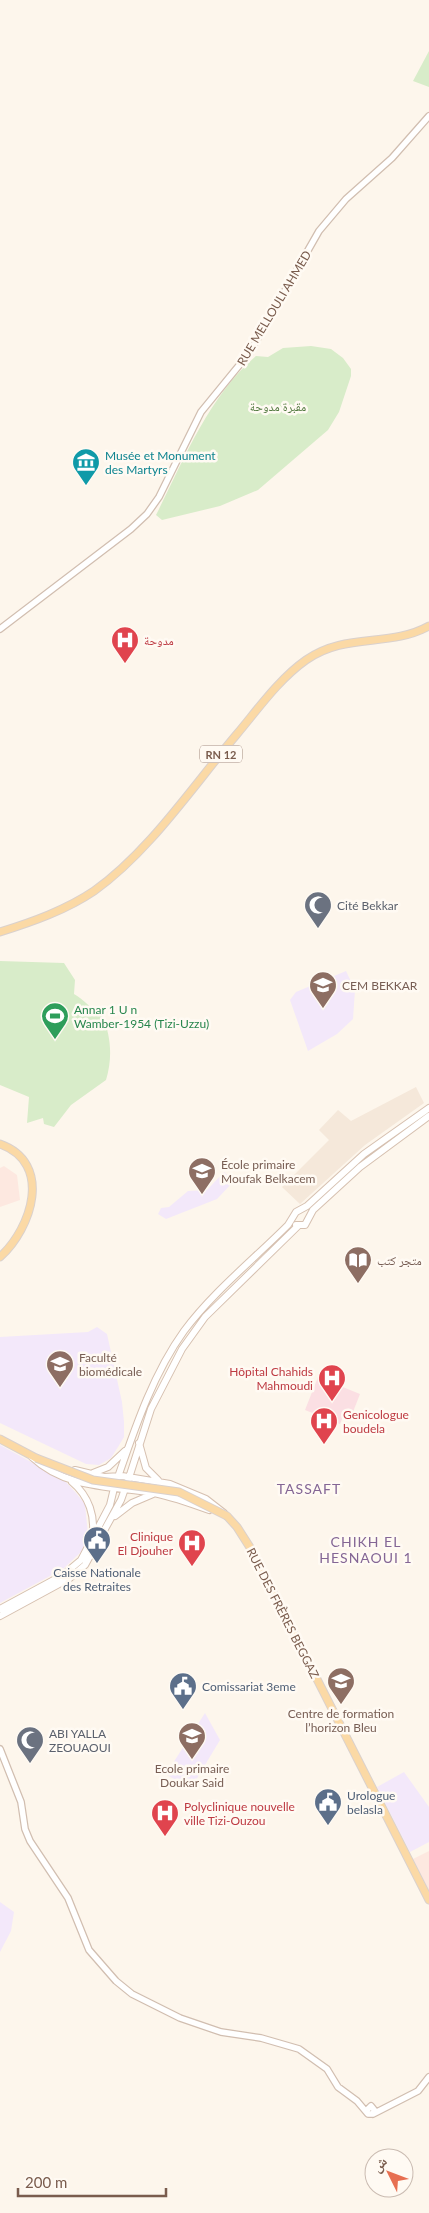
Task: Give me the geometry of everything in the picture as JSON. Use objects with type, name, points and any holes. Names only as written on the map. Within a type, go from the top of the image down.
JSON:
[{"type":"main road","name":"RN 12","points":[[0,932],[32,922],[92,892],[133,859],[260,706],[307,659],[331,646],[347,642],[384,640],[429,626]]},
{"type":"main road","points":[[0,1616],[77,1572],[91,1556],[107,1525],[121,1483],[129,1446],[162,1367],[184,1332],[208,1303],[293,1219],[296,1212],[300,1211],[364,1154],[429,1108]]},
{"type":"main road","points":[[0,1609],[73,1568],[92,1542],[121,1483],[169,1372],[205,1317],[298,1226],[305,1225],[315,1208],[360,1167],[429,1116]]},
{"type":"main road","points":[[0,1144],[16,1151],[30,1177],[33,1191],[31,1207],[20,1235],[0,1257]]},
{"type":"main road","points":[[300,1211],[308,1217]]},
{"type":"main road","points":[[293,1219],[298,1226]]},
{"type":"main road","points":[[0,1439],[33,1456],[93,1480],[179,1492],[226,1516]]},
{"type":"main road","points":[[138,1442],[146,1468],[159,1481]]},
{"type":"main road","points":[[89,1474],[108,1467],[129,1446]]},
{"type":"main road","points":[[33,1456],[41,1456],[89,1474],[173,1497],[226,1516]]},
{"type":"main road","points":[[33,1456],[49,1470],[89,1485],[159,1481],[180,1487],[206,1499],[226,1516]]},
{"type":"main road","points":[[69,1479],[85,1497],[91,1511],[94,1527],[92,1542]]},
{"type":"main road","points":[[107,1525],[132,1503],[154,1493]]},
{"type":"main road","name":"RUE DES FRÈRES BEGGAZ","points":[[226,1516],[238,1527],[251,1549],[429,1900]]},
{"type":"street","name":"RUE MELLOULI AHMED","points":[[0,630],[131,529],[147,514],[159,496],[201,412],[250,352],[319,231],[346,199],[392,158],[429,116]]},
{"type":"street","points":[[0,1749],[22,1802],[25,1829],[30,1841],[68,1898],[88,1950],[116,1981],[132,1994],[180,2018],[221,2032],[261,2038],[299,2048],[327,2068],[338,2087],[357,2101],[374,2110],[373,2114],[418,2091],[429,2077]]},
{"type":"street","points":[[369,2108],[386,2107]]},
{"type":"shaded area","name":"CEM BEKKAR","points":[[346,971],[355,990],[353,1019],[337,1034],[308,1051],[290,1000],[296,992]]},
{"type":"shaded area","points":[[416,1087],[424,1103],[365,1145],[300,1204],[282,1187],[329,1140],[319,1130],[338,1110],[351,1121]]},
{"type":"shaded area","points":[[4,1166],[17,1175],[20,1200],[0,1207],[0,1168]]},
{"type":"shaded area","name":"École primaire Moufak Belkacem","points":[[224,1172],[234,1181],[217,1199],[166,1219],[158,1214],[161,1208],[169,1207],[188,1191],[207,1190]]},
{"type":"shaded area","name":"Faculté biomédicale","points":[[97,1327],[107,1334],[122,1402],[124,1422],[124,1437],[111,1458],[99,1465],[86,1464],[0,1423],[0,1337],[88,1332]]},
{"type":"shaded area","name":"Hôpital Chahids Mahmoudi","points":[[318,1377],[360,1394],[351,1417],[344,1414],[340,1424],[305,1410]]},
{"type":"shaded area","points":[[0,1445],[64,1480],[85,1504],[88,1535],[82,1551],[63,1569],[0,1603]]},
{"type":"shaded area","name":"Ecole primaire Doukar Said","points":[[205,1713],[220,1740],[190,1790],[166,1774]]},
{"type":"shaded area","points":[[404,1772],[429,1807],[429,1842],[410,1852],[377,1787]]},
{"type":"shaded area","points":[[429,1851],[429,1891],[413,1859]]},
{"type":"shaded area","points":[[0,1902],[14,1912],[11,1931],[0,1952]]},
{"type":"green space","points":[[429,51],[429,87],[413,81]]},
{"type":"green space","name":"مقبرة مدوحة","points":[[311,346],[331,349],[343,358],[351,369],[351,376],[339,412],[328,430],[258,490],[220,506],[162,520],[156,515],[198,430],[224,390],[239,372],[256,356],[268,357],[283,348]]},
{"type":"green space","name":"Annar 1 U n Wamber-1954 (Tizi-Uzzu)","points":[[0,961],[64,963],[75,980],[74,994],[101,1013],[107,1029],[110,1063],[106,1080],[71,1105],[54,1127],[44,1124],[43,1118],[27,1123],[29,1097],[0,1085]]},
{"type":"place","name":"Musée et Monument des Martyrs","points":[[86,486]]},
{"type":"place","name":"مدوحة","points":[[125,664]]},
{"type":"place","name":"Cité Bekkar","points":[[318,929]]},
{"type":"place","name":"CEM BEKKAR","points":[[323,1009]]},
{"type":"place","name":"Annar 1 U n Wamber-1954 (Tizi-Uzzu)","points":[[55,1040]]},
{"type":"place","name":"École primaire Moufak Belkacem","points":[[202,1195]]},
{"type":"place","name":"متجر كتب","points":[[358,1284]]},
{"type":"place","name":"Faculté biomédicale","points":[[60,1388]]},
{"type":"place","name":"Hôpital Chahids Mahmoudi","points":[[332,1402]]},
{"type":"place","name":"Genicologue boudela","points":[[324,1445]]},
{"type":"place","name":"Caisse Nationale des Retraites","points":[[97,1564]]},
{"type":"place","name":"Clinique El Djouher","points":[[192,1567]]},
{"type":"place","name":"Centre de formation l’horizon Bleu","points":[[341,1705]]},
{"type":"place","name":"Comissariat 3eme","points":[[183,1710]]},
{"type":"place","name":"Ecole primaire Doukar Said","points":[[192,1760]]},
{"type":"place","name":"ABI YALLA ZEOUAOUI","points":[[30,1764]]},
{"type":"place","name":"Urologue belasla","points":[[328,1826]]},
{"type":"place","name":"Polyclinique nouvelle ville Tizi-Ouzou","points":[[165,1837]]},
{"type":"district","name":"TASSAFT","points":[[309,1488]]},
{"type":"district","name":"CHIKH EL HESNAOUI 1","points":[[366,1549]]}]
